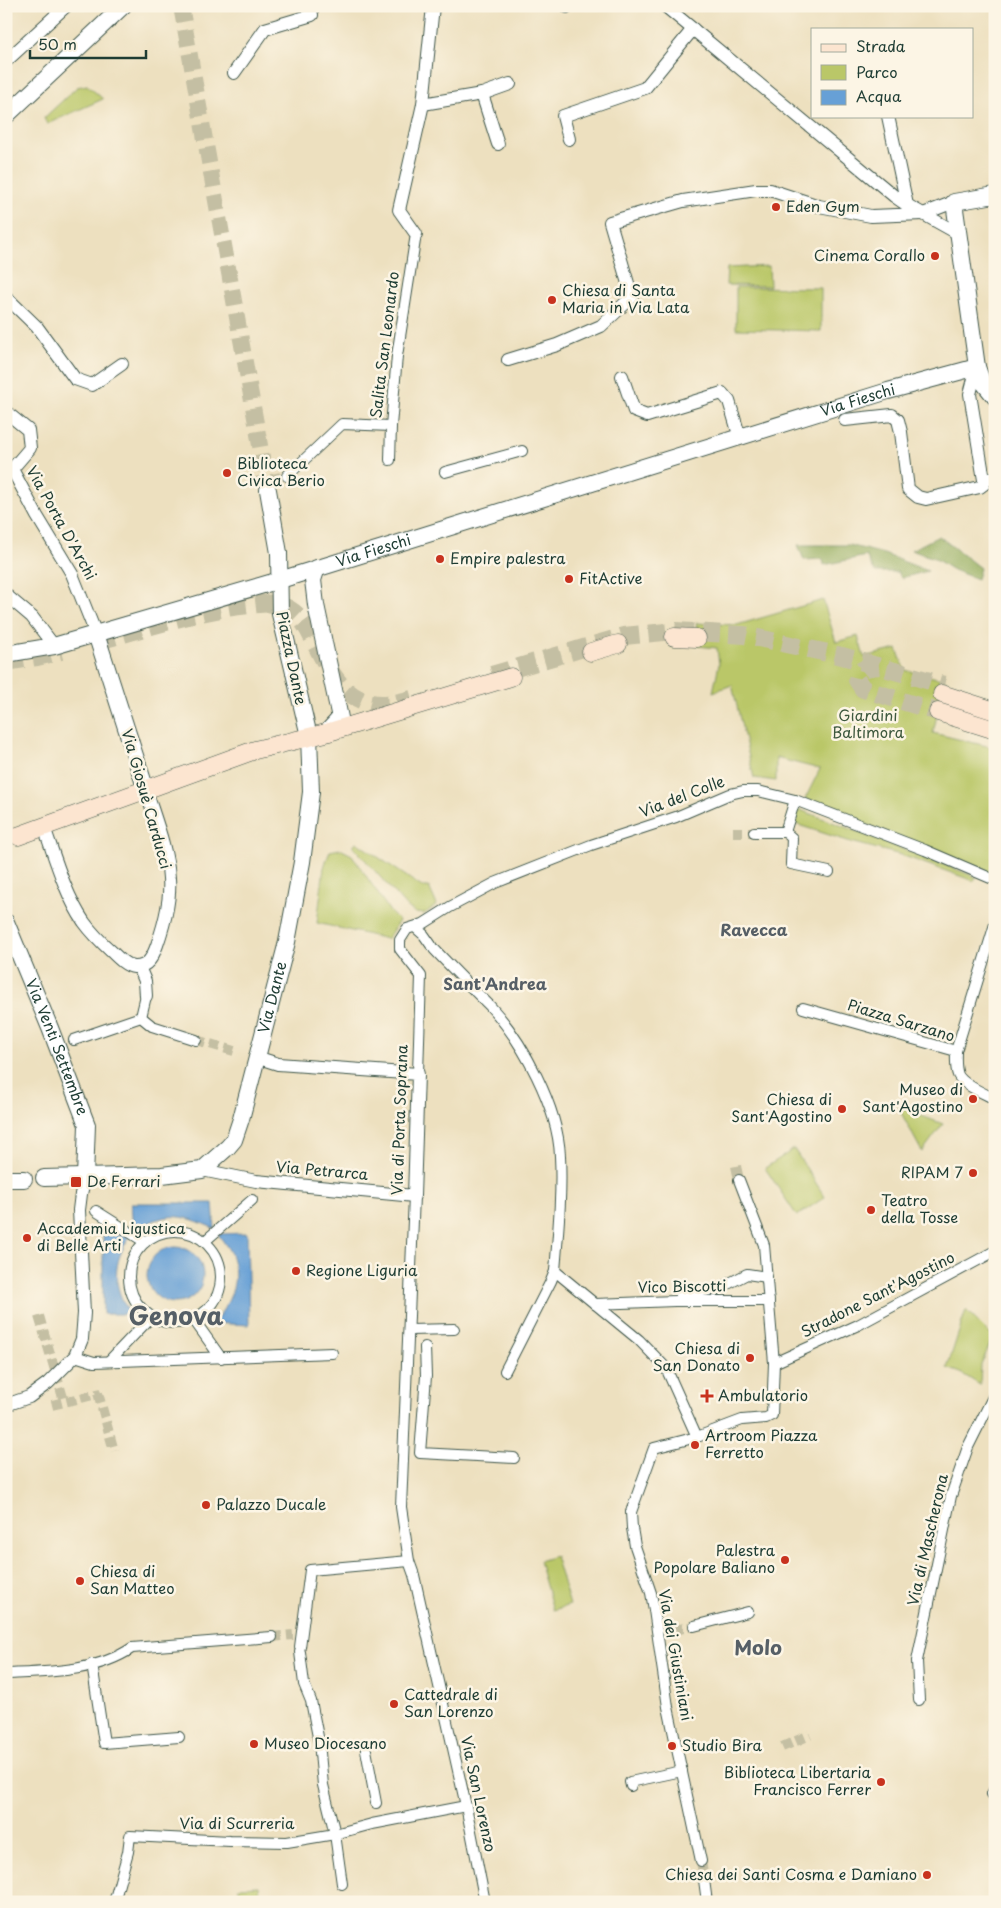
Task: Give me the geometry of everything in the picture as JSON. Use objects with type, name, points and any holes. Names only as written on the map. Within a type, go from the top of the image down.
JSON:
[{"type":"main road","points":[[674,638],[697,638]]},
{"type":"main road","points":[[591,652],[618,644]]},
{"type":"main road","points":[[18,836],[255,750],[317,735],[511,677]]},
{"type":"main road","points":[[941,699],[995,702]]},
{"type":"main road","points":[[941,699],[995,711]]},
{"type":"main road","points":[[941,699],[995,722]]},
{"type":"main road","points":[[941,699],[995,730]]},
{"type":"street","points":[[6,61],[66,6]]},
{"type":"street","points":[[6,116],[123,6]]},
{"type":"street","points":[[234,73],[265,29],[312,15],[309,6]]},
{"type":"street","points":[[416,234],[399,210],[423,104],[433,6]]},
{"type":"street","points":[[666,6],[907,205],[959,234]]},
{"type":"street","points":[[569,139],[563,116],[645,88],[692,29]]},
{"type":"street","points":[[423,104],[482,94],[510,84]]},
{"type":"street","points":[[482,94],[498,144]]},
{"type":"street","points":[[888,118],[907,205]]},
{"type":"street","points":[[508,360],[557,345],[600,326],[632,297],[610,222],[683,201],[756,190],[770,190],[819,206],[871,216],[923,214],[954,202],[995,195]]},
{"type":"street","points":[[954,202],[977,367],[982,381],[995,397]]},
{"type":"street","name":"Salita San Leonardo","points":[[390,460],[397,356],[416,234]]},
{"type":"street","points":[[6,297],[37,327],[75,379],[92,384],[122,364]]},
{"type":"street","points":[[845,420],[892,415],[898,420],[908,489],[918,497],[926,499],[980,487],[989,479],[970,394],[977,367]]},
{"type":"street","name":"Via Fieschi","points":[[6,654],[54,646],[280,580],[888,391],[977,367]]},
{"type":"street","points":[[622,376],[634,411],[647,416],[722,393],[729,401],[740,438]]},
{"type":"street","name":"Via Porta D'Archi","points":[[6,412],[28,430],[30,448],[12,470],[72,574],[96,634]]},
{"type":"street","points":[[287,476],[342,424],[391,426]]},
{"type":"street","points":[[445,472],[522,451]]},
{"type":"street","name":"Piazza Dante","points":[[268,490],[279,553],[280,614],[317,735],[305,844]]},
{"type":"street","points":[[317,568],[313,580],[316,604],[340,718],[317,735]]},
{"type":"street","points":[[6,595],[32,617],[54,646]]},
{"type":"street","name":"Via Giosuè Carducci","points":[[96,634],[166,854],[169,885],[161,933],[155,952],[148,962],[139,967]]},
{"type":"street","name":"Via del Colle","points":[[414,927],[423,924],[494,883],[591,845],[676,817],[730,794],[743,791],[758,791],[795,800],[926,848],[995,880]]},
{"type":"street","points":[[785,832],[795,800]]},
{"type":"street","points":[[44,827],[61,874],[83,920],[94,935],[121,960],[128,965],[139,967],[145,981],[146,996],[141,1017]]},
{"type":"street","points":[[754,832],[785,832],[792,838],[791,864],[829,872]]},
{"type":"street","name":"Via Dante","points":[[202,1170],[228,1148],[234,1140],[287,942],[305,844]]},
{"type":"street","name":"Via Venti Settembre","points":[[6,922],[50,1028],[87,1125],[85,1177]]},
{"type":"street","points":[[956,1050],[995,924]]},
{"type":"street","points":[[414,927],[424,935],[460,977],[491,1008],[516,1042],[547,1096],[555,1123],[560,1155],[560,1190],[555,1271],[505,1371]]},
{"type":"street","name":"Via di Porta Soprana","points":[[409,1561],[401,1507],[421,976],[400,949],[402,934],[407,929],[414,927]]},
{"type":"street","name":"Piazza Sarzano","points":[[803,1008],[956,1050],[956,1069],[959,1076],[965,1082],[995,1099]]},
{"type":"street","points":[[74,1040],[141,1017]]},
{"type":"street","points":[[141,1017],[152,1026],[196,1040]]},
{"type":"street","points":[[256,1057],[278,1064],[418,1074]]},
{"type":"street","points":[[44,1178],[182,1174],[202,1170]]},
{"type":"street","name":"Via Petrarca","points":[[202,1170],[256,1181],[414,1196]]},
{"type":"street","points":[[6,1405],[29,1397],[64,1368],[75,1356],[82,1339],[84,1313],[80,1210],[85,1177]]},
{"type":"street","points":[[6,1180],[24,1179]]},
{"type":"street","points":[[555,1271],[639,1340],[666,1368],[697,1437],[742,1420],[766,1418],[772,1415],[774,1364],[764,1245],[739,1180]]},
{"type":"street","points":[[205,1241],[252,1200]]},
{"type":"street","points":[[96,1211],[145,1242]]},
{"type":"street","points":[[178,1230],[196,1235],[205,1241],[215,1253],[221,1270],[222,1282],[218,1297],[209,1309],[194,1320],[182,1323],[168,1323],[151,1317],[139,1306],[131,1293],[128,1279],[130,1266],[137,1249],[149,1238],[164,1232],[178,1230]]},
{"type":"street","name":"Stradone Sant'Agostino","points":[[774,1364],[949,1280],[995,1251]]},
{"type":"street","points":[[680,1294],[718,1290],[747,1274],[767,1277]]},
{"type":"street","name":"Vico Biscotti","points":[[595,1304],[675,1301],[769,1301]]},
{"type":"street","points":[[109,1361],[151,1317]]},
{"type":"street","points":[[194,1320],[221,1358]]},
{"type":"street","points":[[409,1330],[454,1329]]},
{"type":"street","points":[[425,1347],[426,1376],[420,1453],[514,1458]]},
{"type":"street","points":[[75,1356],[94,1362],[332,1353]]},
{"type":"street","name":"Via di Mascherona","points":[[919,1700],[917,1661],[951,1496],[968,1447],[995,1392]]},
{"type":"street","name":"Via dei Giustiniani","points":[[697,1437],[654,1448],[631,1512],[631,1520],[635,1546],[654,1610],[668,1706],[701,1862]]},
{"type":"street","points":[[342,1884],[335,1834],[323,1785],[319,1742],[311,1700],[304,1684],[297,1635],[310,1570],[409,1561]]},
{"type":"street","name":"Via San Lorenzo","points":[[409,1561],[466,1806],[485,1902]]},
{"type":"street","points":[[694,1626],[748,1612]]},
{"type":"street","points":[[6,1674],[46,1672],[92,1664],[120,1656],[132,1648],[272,1637]]},
{"type":"street","points":[[92,1664],[104,1743],[179,1737]]},
{"type":"street","points":[[366,1750],[376,1803]]},
{"type":"street","points":[[631,1784],[682,1771]]},
{"type":"street","points":[[994,1788],[992,1794],[995,1798]]},
{"type":"street","name":"Via di Scurreria","points":[[114,1902],[128,1852],[130,1836],[287,1842],[335,1834],[372,1824],[466,1806]]},
{"type":"street","points":[[704,1880],[707,1902]]},
{"type":"green space","points":[[87,85],[103,99],[47,124],[44,118],[77,87]]},
{"type":"green space","points":[[769,266],[770,286],[726,285],[727,268]]},
{"type":"green space","points":[[736,287],[821,288],[821,331],[736,329]]},
{"type":"green space","points":[[939,536],[980,568],[977,579],[953,570],[934,558],[911,550]]},
{"type":"green space","points":[[798,545],[849,545],[884,554],[928,571],[901,578],[898,572],[875,572],[866,556],[824,565],[823,559],[804,560]]},
{"type":"green space","name":"Giardini Baltimora","points":[[823,600],[836,642],[858,636],[864,657],[897,649],[905,670],[945,680],[933,733],[995,748],[995,874],[897,837],[805,799],[820,769],[776,758],[776,781],[754,778],[732,685],[713,692],[719,664],[717,648],[698,646],[696,623],[737,625]]},
{"type":"green space","points":[[798,809],[976,877],[974,881],[901,855],[851,842],[792,823]]},
{"type":"green space","points":[[356,842],[422,887],[429,887],[437,905],[424,914],[415,913],[403,903],[353,846]]},
{"type":"green space","points":[[340,849],[352,855],[391,913],[399,921],[387,939],[317,923],[324,867],[330,851]]},
{"type":"green space","points":[[898,1107],[943,1124],[922,1152]]},
{"type":"green space","points":[[794,1149],[825,1197],[797,1216],[765,1168]]},
{"type":"green space","points":[[966,1310],[993,1337],[981,1365],[980,1385],[961,1373],[947,1368]]},
{"type":"green space","points":[[555,1556],[570,1605],[553,1610],[539,1561]]},
{"type":"green space","points":[[259,1886],[260,1894],[279,1893],[279,1902],[239,1902],[239,1887]]},
{"type":"water","points":[[131,1203],[213,1203],[215,1229],[183,1217],[173,1217],[155,1220],[133,1232]]},
{"type":"water","points":[[247,1233],[249,1325],[213,1323],[229,1300],[235,1273],[231,1254],[218,1234]]},
{"type":"water","points":[[103,1235],[130,1236],[120,1256],[116,1275],[120,1294],[130,1314],[103,1314]]},
{"type":"water","points":[[170,1247],[180,1247],[195,1255],[201,1264],[203,1275],[201,1286],[195,1295],[180,1303],[170,1303],[159,1298],[152,1291],[147,1280],[147,1270],[152,1259],[159,1252]]},
{"type":"tunnel","points":[[181,6],[268,490]]},
{"type":"tunnel","points":[[256,482],[287,476]]},
{"type":"tunnel","points":[[98,641],[173,620],[230,607],[268,603],[276,604],[292,611],[302,620],[333,675],[342,687],[352,695],[364,701],[377,704],[412,699]]},
{"type":"tunnel","points":[[492,675],[624,636],[675,631],[744,635],[842,656],[944,685]]},
{"type":"tunnel","points":[[6,662],[61,651]]},
{"type":"tunnel","points":[[879,666],[868,667],[860,672],[857,680],[863,689],[938,712]]},
{"type":"tunnel","points":[[733,832],[754,832]]},
{"type":"tunnel","points":[[196,1040],[234,1051]]},
{"type":"tunnel","points":[[736,1166],[739,1180]]},
{"type":"tunnel","points":[[39,1316],[64,1401]]},
{"type":"tunnel","points":[[98,1393],[114,1451]]},
{"type":"tunnel","points":[[52,1405],[101,1393]]},
{"type":"tunnel","points":[[659,1633],[694,1626]]},
{"type":"tunnel","points":[[272,1637],[293,1635]]},
{"type":"tunnel","points":[[782,1747],[810,1735]]},
{"type":"tunnel","points":[[701,1861],[704,1880]]},
{"type":"place","name":"Eden Gym","points":[[776,207]]},
{"type":"place","name":"Cinema Corallo","points":[[935,256]]},
{"type":"place","name":"Chiesa di Santa Maria in Via Lata","points":[[552,300]]},
{"type":"place","name":"Biblioteca Civica Berio","points":[[227,473]]},
{"type":"place","name":"Empire palestra","points":[[440,559]]},
{"type":"place","name":"FitActive","points":[[569,579]]},
{"type":"place","name":"Museo di Sant'Agostino","points":[[973,1099]]},
{"type":"place","name":"Chiesa di Sant'Agostino","points":[[842,1109]]},
{"type":"place","name":"RIPAM 7","points":[[973,1173]]},
{"type":"place","name":"De Ferrari","points":[[76,1182]]},
{"type":"place","name":"Teatro della Tosse","points":[[871,1210]]},
{"type":"place","name":"Accademia Ligustica di Belle Arti","points":[[27,1238]]},
{"type":"place","name":"Regione Liguria","points":[[296,1271]]},
{"type":"place","name":"Chiesa di San Donato","points":[[750,1358]]},
{"type":"place","name":"Ambulatorio","points":[[707,1396]]},
{"type":"place","name":"Artroom Piazza Ferretto","points":[[695,1445]]},
{"type":"place","name":"Palazzo Ducale","points":[[206,1505]]},
{"type":"place","name":"Palestra Popolare Baliano","points":[[785,1560]]},
{"type":"place","name":"Chiesa di San Matteo","points":[[80,1581]]},
{"type":"place","name":"Cattedrale di San Lorenzo","points":[[394,1704]]},
{"type":"place","name":"Museo Diocesano","points":[[254,1744]]},
{"type":"place","name":"Studio Bira","points":[[672,1746]]},
{"type":"place","name":"Biblioteca Libertaria Francisco Ferrer","points":[[881,1782]]},
{"type":"place","name":"Chiesa dei Santi Cosma e Damiano","points":[[927,1875]]},
{"type":"district","name":"Ravecca","points":[[754,930]]},
{"type":"district","name":"Sant'Andrea","points":[[495,984]]},
{"type":"district","name":"Genova","points":[[176,1316]]},
{"type":"district","name":"Molo","points":[[758,1648]]}]
